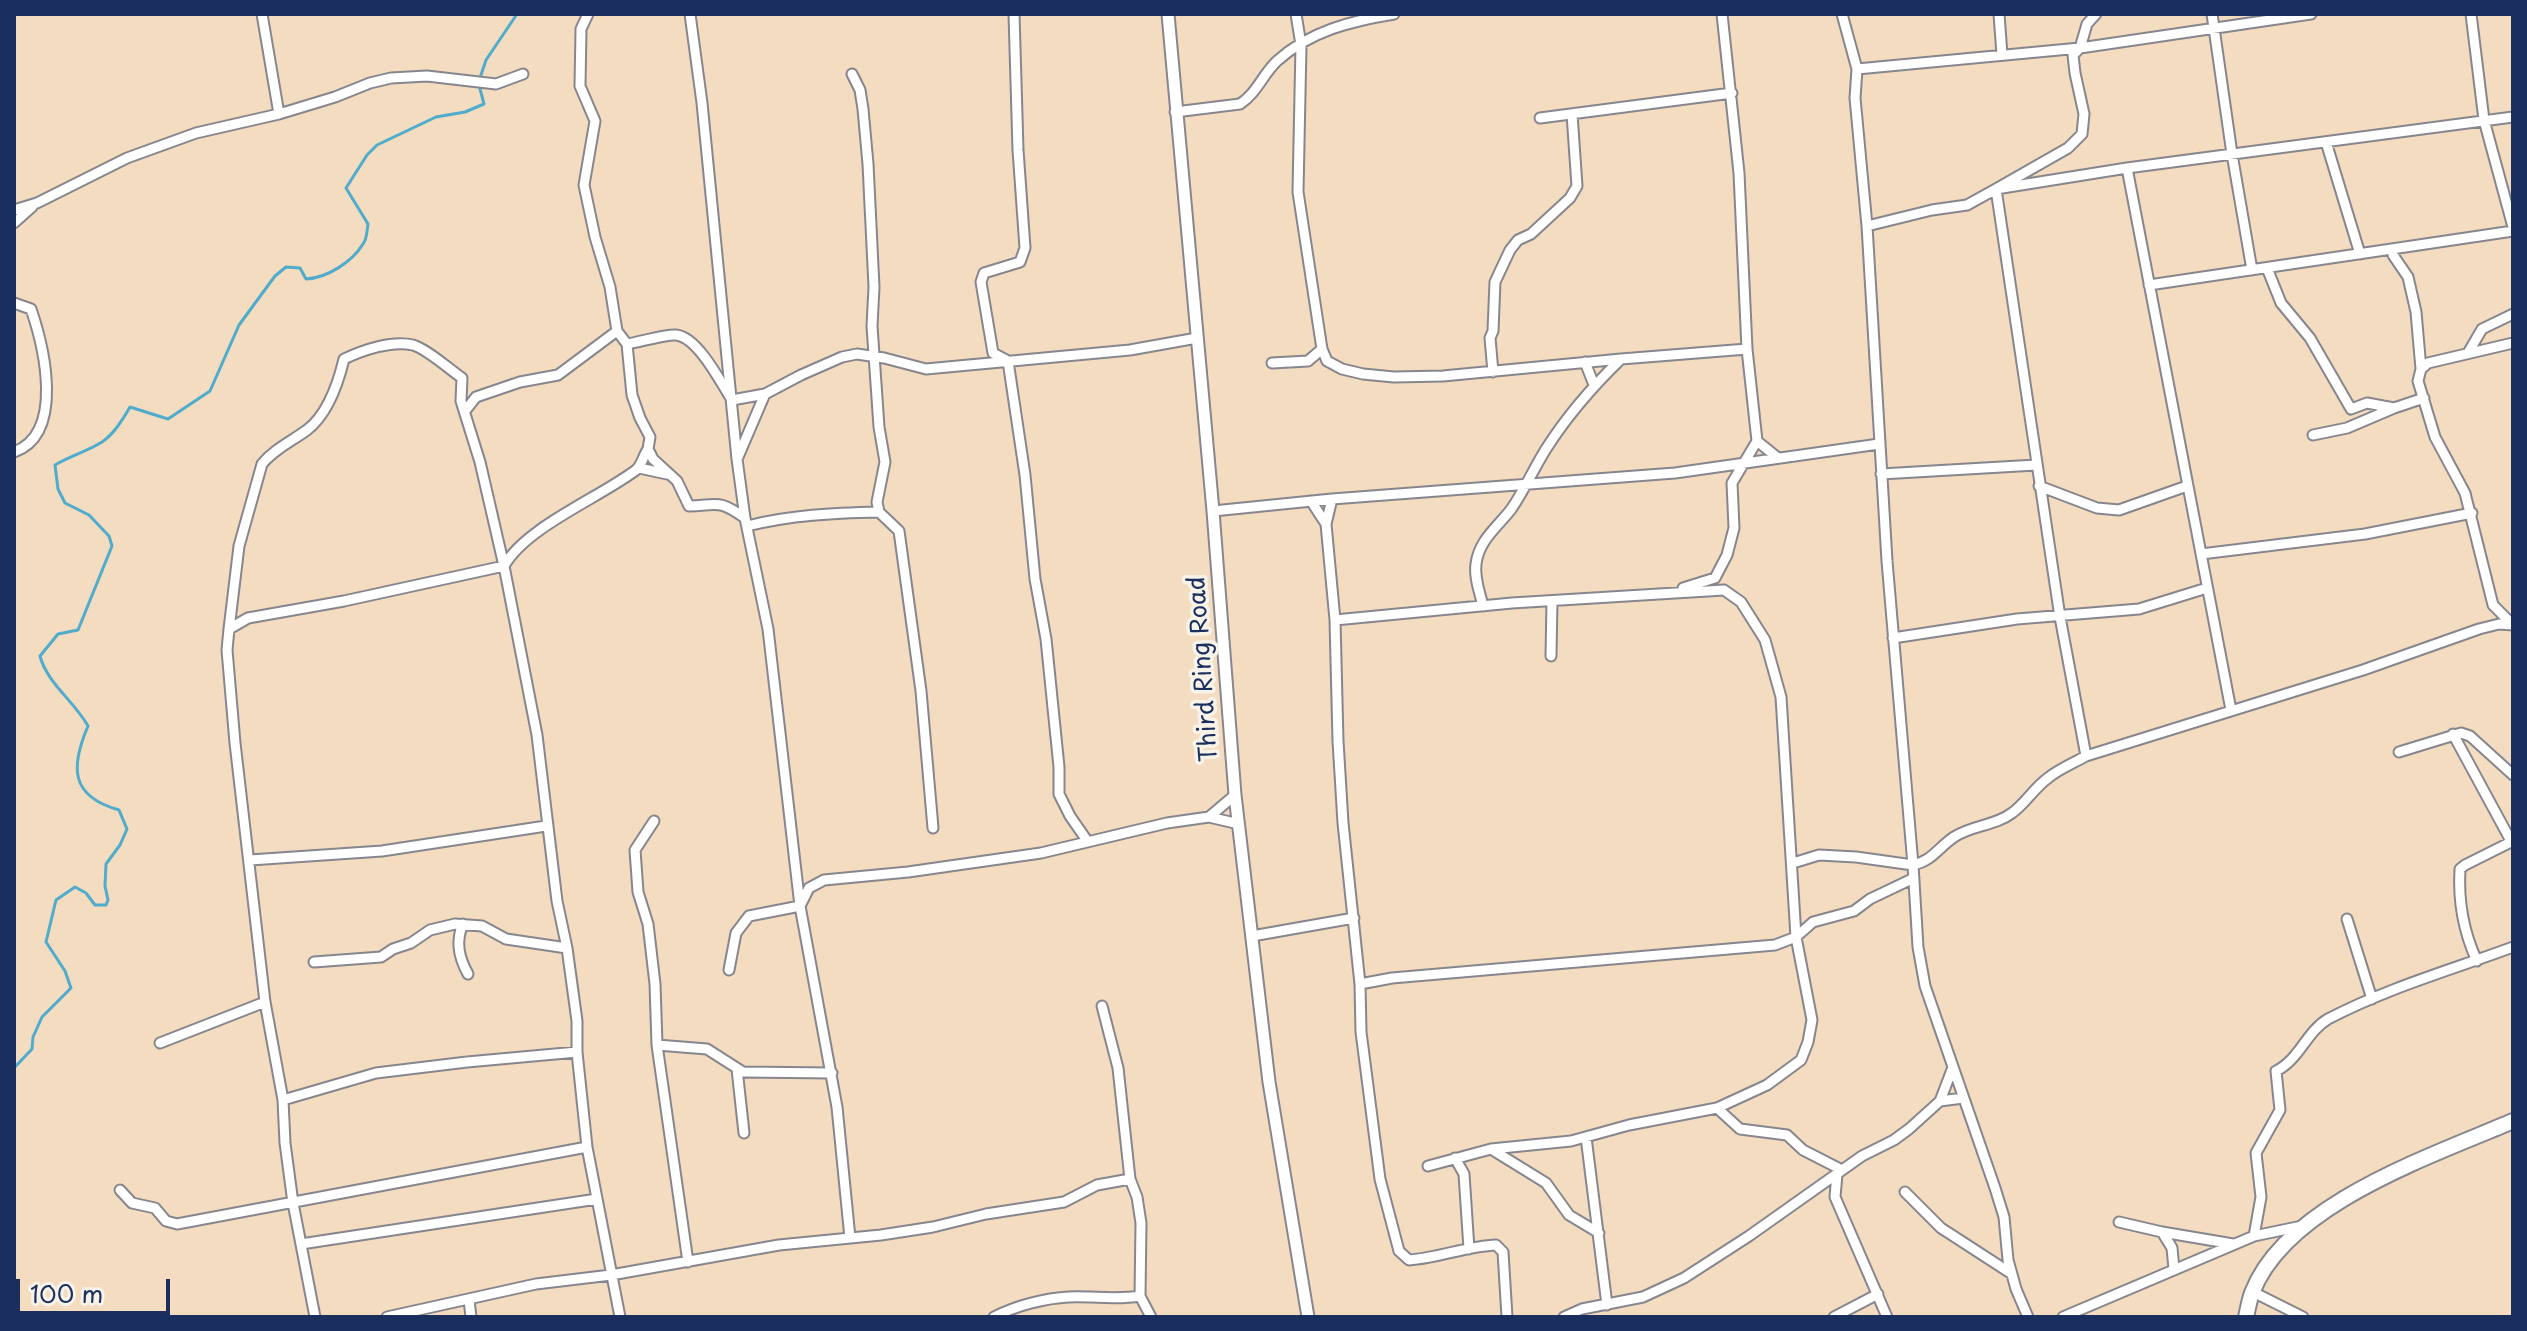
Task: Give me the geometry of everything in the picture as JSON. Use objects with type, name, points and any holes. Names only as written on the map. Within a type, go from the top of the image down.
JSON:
[{"type":"highway","points":[[2246,1317],[2253,1292],[2267,1267],[2327,1208],[2356,1191],[2513,1121]]},
{"type":"street","points":[[262,14],[279,114]]},
{"type":"street","points":[[588,14],[581,29],[580,86],[595,121],[584,185],[610,287],[617,331],[627,344],[632,395],[650,437],[639,468]]},
{"type":"street","points":[[690,14],[702,103],[737,459],[746,522],[768,629],[800,906],[832,1073],[850,1238]]},
{"type":"street","points":[[1008,361],[993,353],[981,282],[984,273],[1020,262],[1025,248],[1014,14]]},
{"type":"street","name":"Third Ring Road","points":[[1168,14],[1235,795],[1269,1082],[1308,1317]]},
{"type":"street","points":[[1296,14],[1301,45],[1298,192],[1322,349],[1327,361],[1342,369],[1363,374],[1443,376],[1747,349]]},
{"type":"street","points":[[1175,112],[1240,104],[1249,98],[1277,61],[1322,31],[1394,14]]},
{"type":"street","points":[[1670,593],[1715,578],[1727,555],[1734,528],[1732,483],[1757,441],[1747,349],[1739,173],[1722,14]]},
{"type":"street","points":[[1842,14],[1857,69],[1855,98],[1867,226],[1881,474],[1918,947],[1925,986],[2004,1217],[2012,1274],[2028,1317]]},
{"type":"street","points":[[1999,14],[2002,55]]},
{"type":"street","points":[[1867,226],[1967,205],[2068,148],[2082,134],[2084,114],[2073,55],[2080,48],[2087,24],[2096,14]]},
{"type":"street","points":[[2212,14],[2252,270]]},
{"type":"street","points":[[1857,69],[2080,48],[2311,14]]},
{"type":"street","points":[[2149,285],[2513,229],[2484,120],[2471,14]]},
{"type":"street","points":[[14,210],[37,203],[127,158],[196,133],[279,114],[391,78],[427,76],[496,84],[523,74]]},
{"type":"street","points":[[852,74],[860,90],[863,109],[874,287],[872,326],[885,462],[877,502],[879,512],[899,531],[921,691],[933,828]]},
{"type":"street","points":[[1540,118],[1732,93]]},
{"type":"street","points":[[1493,372],[1490,338],[1495,282],[1501,268],[1514,244],[1531,234],[1570,198],[1577,186],[1572,114]]},
{"type":"street","points":[[1996,189],[2127,168],[2513,117]]},
{"type":"street","points":[[2326,142],[2360,254]]},
{"type":"street","points":[[2127,168],[2231,710]]},
{"type":"street","points":[[1996,189],[2039,486],[2086,756]]},
{"type":"street","points":[[14,223],[37,203]]},
{"type":"street","points":[[2393,255],[2408,277],[2416,312],[2421,369],[2418,381],[2435,437],[2465,493],[2472,513],[2483,574],[2493,605],[2512,624]]},
{"type":"street","points":[[2267,268],[2281,303],[2310,338],[2351,409],[2367,403],[2394,408]]},
{"type":"street","points":[[14,303],[31,309],[41,339],[47,408],[30,442],[14,452]]},
{"type":"street","points":[[2468,353],[2482,329],[2513,314]]},
{"type":"street","points":[[465,411],[476,397],[520,382],[558,375],[617,331]]},
{"type":"street","points":[[627,344],[675,335],[689,339],[732,400]]},
{"type":"street","points":[[732,400],[765,394],[842,357],[857,354],[926,369],[1130,350],[1197,338]]},
{"type":"street","points":[[2421,369],[2428,363],[2513,343]]},
{"type":"street","points":[[315,1317],[293,1203],[283,1100],[265,1002],[227,650],[239,546],[262,464],[311,428],[338,388],[344,359],[362,351],[396,344],[414,345],[462,378],[461,401],[504,566],[537,735],[546,826],[577,1021],[577,1052],[587,1147],[620,1317]]},
{"type":"street","points":[[1272,363],[1308,361],[1322,349]]},
{"type":"street","points":[[1483,606],[1476,564],[1481,546],[1511,510],[1547,447],[1594,385],[1621,359]]},
{"type":"street","points":[[1008,361],[1025,475],[1031,553],[1046,639],[1059,794],[1088,842]]},
{"type":"street","points":[[1585,362],[1594,385]]},
{"type":"street","points":[[737,459],[765,394]]},
{"type":"street","points":[[2313,435],[2347,428],[2424,398]]},
{"type":"street","points":[[1757,441],[1778,458]]},
{"type":"street","points":[[1213,511],[1675,473],[1879,444]]},
{"type":"street","points":[[648,449],[653,459],[677,481],[689,506],[722,505],[746,522],[828,513],[879,512]]},
{"type":"street","points":[[229,629],[248,618],[344,601],[504,566],[512,553],[546,528],[653,459]]},
{"type":"street","points":[[1881,474],[2036,465]]},
{"type":"street","points":[[639,468],[670,474]]},
{"type":"street","points":[[2039,486],[2097,508],[2119,510],[2187,486]]},
{"type":"street","points":[[1332,499],[1326,524],[1335,620],[1343,823],[1368,1095],[1380,1179],[1399,1251],[1409,1260],[1496,1245],[1503,1252],[1507,1317]]},
{"type":"street","points":[[1311,501],[1326,524]]},
{"type":"street","points":[[2201,554],[2365,534],[2472,513]]},
{"type":"street","points":[[1893,638],[2017,619],[2139,609],[2207,588]]},
{"type":"street","points":[[1335,620],[1483,606],[1724,590],[1741,602],[1765,640],[1781,697],[1796,937],[1812,1020],[1801,1060],[1767,1085],[1717,1108],[1629,1125],[1571,1141],[1491,1149],[1428,1166]]},
{"type":"street","points":[[1551,656],[1552,601]]},
{"type":"street","points":[[1793,863],[1819,855],[1913,865],[1933,857],[1961,832],[2001,820],[2015,812],[2049,777],[2086,756],[2363,670],[2479,629],[2512,624]]},
{"type":"street","points":[[2399,752],[2453,734],[2470,736],[2513,775]]},
{"type":"street","points":[[2453,734],[2512,841],[2460,869],[2460,910],[2477,961]]},
{"type":"street","points":[[1209,817],[1235,795]]},
{"type":"street","points":[[800,906],[809,888],[824,880],[908,872],[1041,853],[1167,823],[1209,817],[1239,824]]},
{"type":"street","points":[[654,821],[635,850],[638,892],[648,924],[655,984],[657,1045],[688,1262]]},
{"type":"street","points":[[250,860],[382,851],[546,826]]},
{"type":"street","points":[[1360,984],[1392,978],[1775,945],[1796,937],[1813,922],[1854,911],[1870,899],[1914,878]]},
{"type":"street","points":[[729,970],[736,933],[749,916],[800,906]]},
{"type":"street","points":[[1252,936],[1354,918]]},
{"type":"street","points":[[2347,919],[2372,999]]},
{"type":"street","points":[[314,962],[381,957],[438,927],[463,924],[482,926],[506,939],[567,948]]},
{"type":"street","points":[[463,924],[459,949],[468,974]]},
{"type":"street","points":[[2254,1236],[2261,1197],[2256,1153],[2280,1110],[2276,1071],[2289,1065],[2324,1021],[2438,973],[2513,947]]},
{"type":"street","points":[[160,1043],[265,1002]]},
{"type":"street","points":[[1102,1006],[1118,1068],[1130,1179],[1137,1197],[1141,1223],[1140,1296],[1152,1317]]},
{"type":"street","points":[[657,1045],[707,1049],[743,1072],[832,1073]]},
{"type":"street","points":[[283,1100],[376,1073],[577,1052]]},
{"type":"street","points":[[1564,1317],[1643,1297],[1684,1278],[1862,1156],[1901,1135],[1940,1101],[1953,1067]]},
{"type":"street","points":[[737,1069],[744,1133]]},
{"type":"street","points":[[1940,1101],[1963,1098]]},
{"type":"street","points":[[1717,1108],[1740,1129],[1787,1135],[1803,1150],[1840,1172]]},
{"type":"street","points":[[1586,1137],[1607,1305]]},
{"type":"street","points":[[120,1190],[132,1203],[155,1208],[166,1221],[177,1224],[587,1147]]},
{"type":"street","points":[[1491,1149],[1546,1183],[1569,1215],[1599,1233]]},
{"type":"street","points":[[1455,1158],[1464,1174],[1469,1249]]},
{"type":"street","points":[[1835,1197],[1840,1172]]},
{"type":"street","points":[[387,1317],[536,1284],[611,1275],[779,1245],[933,1227],[986,1214],[1064,1202],[1097,1185],[1130,1179]]},
{"type":"street","points":[[1819,1187],[1835,1197],[1887,1317]]},
{"type":"street","points":[[1905,1192],[1941,1228],[2012,1274]]},
{"type":"street","points":[[301,1244],[597,1199]]},
{"type":"street","points":[[2119,1222],[2234,1244]]},
{"type":"street","points":[[2066,1316],[2254,1236],[2307,1225]]},
{"type":"street","points":[[2162,1232],[2172,1248],[2174,1269]]},
{"type":"street","points":[[2253,1292],[2303,1317]]},
{"type":"street","points":[[1834,1317],[1878,1294]]},
{"type":"street","points":[[994,1317],[1036,1302],[1066,1297],[1140,1296]]},
{"type":"street","points":[[469,1300],[471,1317]]},
{"type":"waterway","points":[[480,78],[486,60],[517,14]]},
{"type":"waterway","points":[[14,1068],[32,1049],[33,1037],[42,1017],[71,988],[65,971],[46,942],[56,900],[75,887],[86,893],[95,905],[106,905],[106,864],[127,829],[119,810],[91,797],[83,788],[77,766],[88,726],[48,675],[40,656],[58,634],[78,630],[112,546],[109,536],[89,515],[65,503],[58,489],[55,465],[106,439],[130,407],[168,419],[210,391],[239,325],[275,276],[286,267],[300,268],[306,279],[322,276],[346,263],[363,244],[368,224],[346,188],[367,155],[377,145],[436,117],[465,112],[484,104],[479,85]]}]
